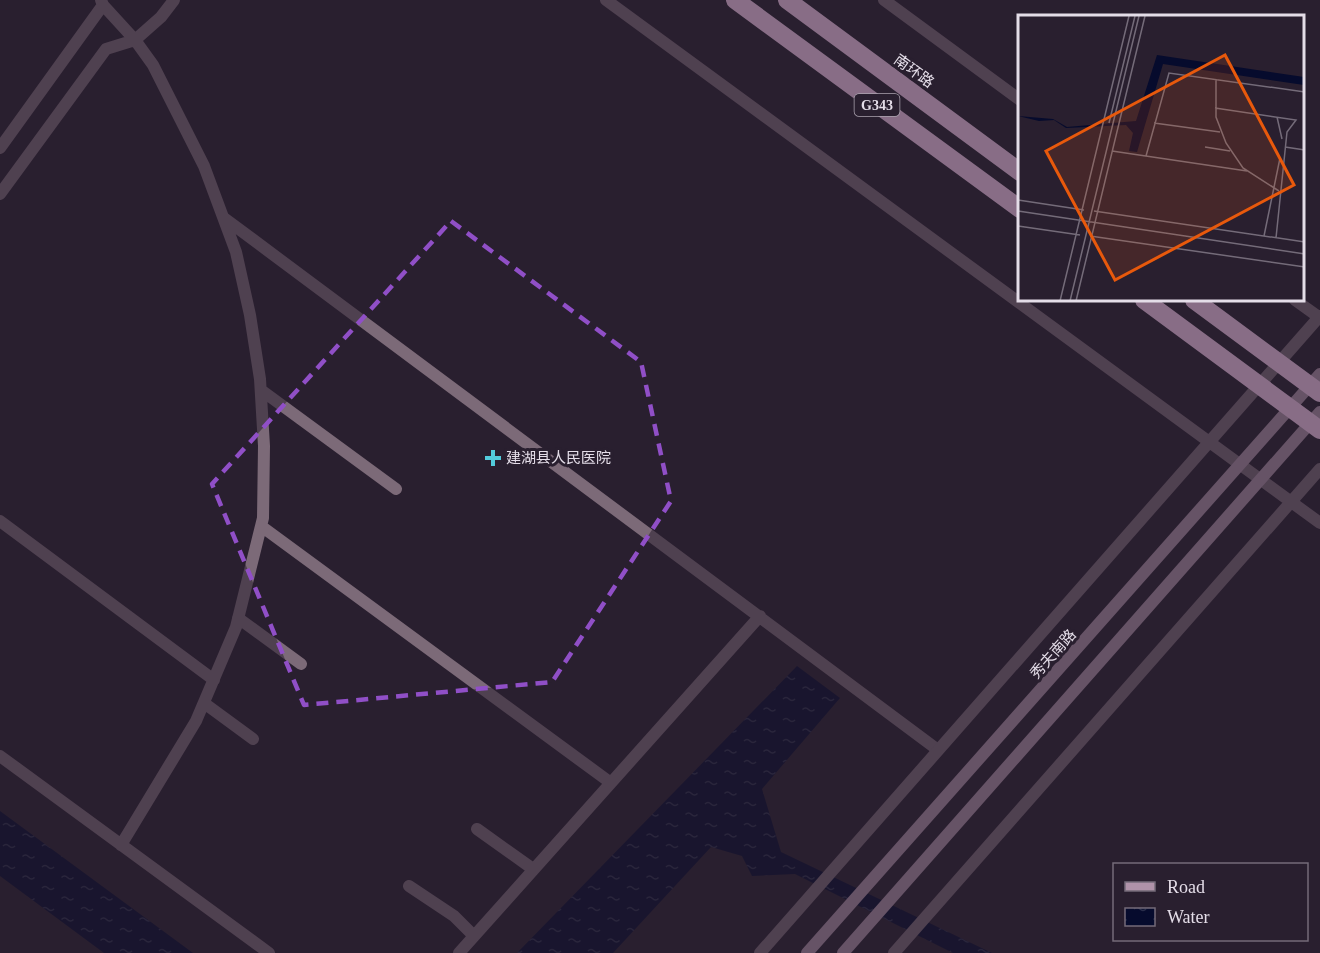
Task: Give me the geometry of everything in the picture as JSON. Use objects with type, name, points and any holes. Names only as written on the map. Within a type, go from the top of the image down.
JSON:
[{"type":"highway","name":"G343","points":[[735,0],[1018,208]]},
{"type":"highway","name":"南环路","points":[[788,0],[1018,170]]},
{"type":"highway","points":[[1147,302],[1292,408],[1317,422]]},
{"type":"highway","points":[[1197,302],[1279,362],[1317,384]]},
{"type":"street","points":[[0,194],[106,49],[135,40],[161,17],[174,0]]},
{"type":"street","points":[[606,0],[1018,301]]},
{"type":"street","points":[[884,0],[1018,99]]},
{"type":"street","points":[[0,148],[102,2],[153,65],[204,166],[236,252],[250,315],[261,390],[264,446],[263,518],[238,618],[214,680],[196,721],[121,845]]},
{"type":"street","points":[[224,218],[938,750]]},
{"type":"street","points":[[1019,302],[1320,523]]},
{"type":"street","points":[[760,953],[1320,317],[1298,302]]},
{"type":"street","name":"秀夫南路","points":[[807,953],[1292,408],[1317,384]]},
{"type":"street","points":[[261,390],[396,489]]},
{"type":"street","points":[[843,953],[1260,479],[1317,422]]},
{"type":"street","points":[[894,953],[1320,469]]},
{"type":"street","points":[[0,521],[214,680]]},
{"type":"street","points":[[261,526],[611,783]]},
{"type":"street","points":[[459,953],[760,616]]},
{"type":"street","points":[[238,618],[301,664]]},
{"type":"street","points":[[204,703],[253,739]]},
{"type":"street","points":[[0,756],[269,953]]},
{"type":"street","points":[[477,828],[533,869]]},
{"type":"street","points":[[409,886],[454,916],[474,936]]},
{"type":"highlighted area","points":[[451,221],[641,362],[671,501],[552,682],[304,705],[212,484]]},
{"type":"water","points":[[797,666],[840,698],[762,789],[781,852],[992,953],[953,953],[795,874],[752,876],[742,856],[711,847],[613,953],[517,953]]},
{"type":"water","points":[[0,811],[193,953],[104,953],[0,876]]},
{"type":"place","name":"建湖县人民医院","points":[[493,458]]}]
